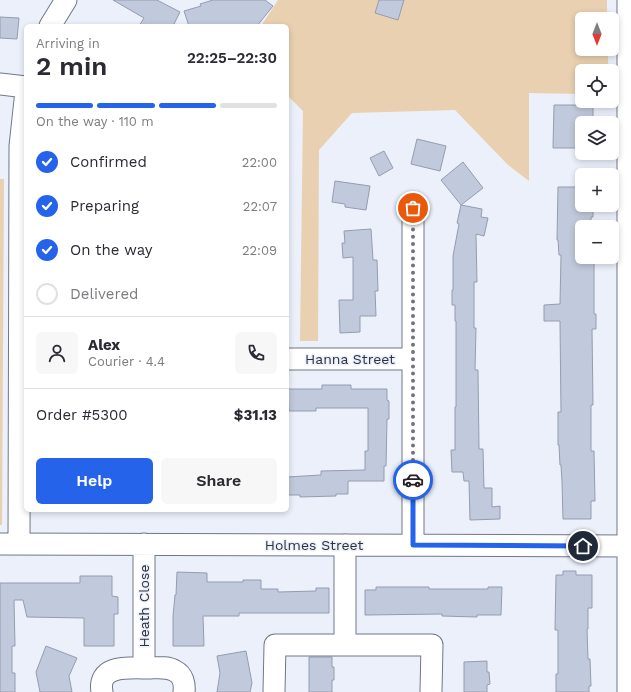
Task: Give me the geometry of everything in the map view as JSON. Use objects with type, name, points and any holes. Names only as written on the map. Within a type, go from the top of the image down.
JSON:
[{"type":"street","points":[[51,24],[66,0]]},
{"type":"street","points":[[628,0],[630,456],[628,692]]},
{"type":"street","points":[[0,84],[24,87]]},
{"type":"street","points":[[10,544],[22,359],[20,146],[24,109]]},
{"type":"street","points":[[413,208],[413,545]]},
{"type":"street","name":"Hanna Street","points":[[289,359],[413,359]]},
{"type":"street","name":"Holmes Street","points":[[10,544],[630,546]]},
{"type":"street","name":"Heath Close","points":[[144,544],[144,668]]},
{"type":"street","points":[[345,545],[346,644]]},
{"type":"street","points":[[274,692],[275,645],[432,644],[431,692]]},
{"type":"street","name":"Heath Close","points":[[102,692],[101,686],[107,673],[121,668],[167,668],[176,671],[182,678],[185,685],[184,692]]},
{"type":"shaded area","points":[[278,0],[607,0],[607,12],[575,12],[575,56],[608,56],[608,64],[575,64],[575,94],[529,93],[529,181],[508,165],[455,110],[352,113],[319,150],[318,341],[300,341],[303,111],[289,97],[289,24],[262,24]]},
{"type":"shaded area","points":[[0,179],[4,179],[2,525],[0,525]]},
{"type":"building","points":[[113,0],[157,0],[180,12],[174,24],[140,24],[144,18]]},
{"type":"building","points":[[213,0],[265,0],[273,6],[259,24],[188,24],[184,11],[201,6],[200,4]]},
{"type":"building","points":[[379,0],[404,0],[398,20],[375,13]]},
{"type":"building","points":[[0,17],[19,18],[17,39],[0,38]]},
{"type":"building","points":[[554,105],[575,105],[575,108],[593,108],[593,116],[575,116],[575,148],[553,148]]},
{"type":"building","points":[[417,139],[446,146],[440,171],[411,164]]},
{"type":"building","points":[[384,151],[393,168],[379,176],[370,158]]},
{"type":"building","points":[[463,162],[483,188],[461,205],[441,180]]},
{"type":"building","points":[[335,181],[370,186],[366,210],[345,207],[345,204],[332,202]]},
{"type":"building","points":[[558,187],[575,187],[575,212],[593,212],[593,217],[591,217],[591,220],[575,220],[575,264],[594,264],[594,314],[596,314],[596,329],[592,329],[593,405],[591,405],[591,451],[594,451],[595,501],[591,501],[591,519],[563,519],[561,465],[558,445],[558,412],[561,412],[560,321],[544,321],[544,305],[560,304],[561,255],[559,255],[557,240]]},
{"type":"building","points":[[461,205],[482,209],[481,217],[488,218],[484,236],[476,234],[477,282],[474,282],[474,328],[476,328],[475,370],[478,370],[479,449],[483,449],[484,488],[492,488],[492,507],[500,506],[500,519],[470,520],[469,481],[464,481],[463,472],[452,472],[451,450],[455,450],[456,407],[456,321],[455,305],[452,305],[453,256]]},
{"type":"building","points":[[371,229],[373,260],[377,260],[378,291],[375,291],[376,316],[360,316],[360,332],[340,333],[339,300],[353,300],[353,257],[343,258],[342,243],[345,243],[344,231]]},
{"type":"building","points":[[322,385],[351,385],[351,389],[387,389],[389,419],[387,419],[386,466],[384,466],[384,481],[348,481],[348,494],[336,494],[336,496],[300,497],[300,495],[289,495],[289,477],[321,475],[321,471],[365,470],[365,451],[368,451],[368,408],[316,408],[316,411],[289,411],[289,389],[322,389]]},
{"type":"building","points":[[563,571],[576,571],[576,575],[592,575],[592,608],[588,608],[587,629],[591,686],[589,686],[589,692],[556,692],[556,674],[558,674],[558,630],[555,630],[556,575],[563,575]]},
{"type":"building","points":[[177,572],[207,573],[207,582],[243,582],[243,580],[261,580],[261,589],[278,589],[278,592],[316,591],[316,588],[329,588],[329,613],[239,613],[239,616],[203,616],[204,646],[173,646],[173,616]]},
{"type":"building","points":[[80,576],[112,576],[112,596],[118,597],[118,614],[114,614],[114,646],[84,646],[84,618],[27,617],[23,600],[14,600],[15,646],[12,646],[12,673],[15,673],[15,692],[0,692],[0,583],[80,583]]},
{"type":"building","points":[[376,587],[488,589],[488,587],[502,587],[501,615],[477,615],[477,617],[442,616],[442,614],[365,615],[365,590],[376,590]]},
{"type":"building","points":[[46,646],[77,658],[69,676],[72,692],[40,692],[36,672]]},
{"type":"building","points":[[246,651],[252,683],[250,692],[217,692],[220,673],[217,656]]},
{"type":"building","points":[[309,657],[332,657],[334,680],[332,680],[332,692],[309,692]]},
{"type":"building","points":[[487,661],[487,672],[489,672],[490,684],[487,685],[487,692],[464,692],[464,662]]},
{"type":"way so far","points":[[413,208],[413,480]]},
{"type":"route","points":[[413,480],[413,545],[583,546]]}]
